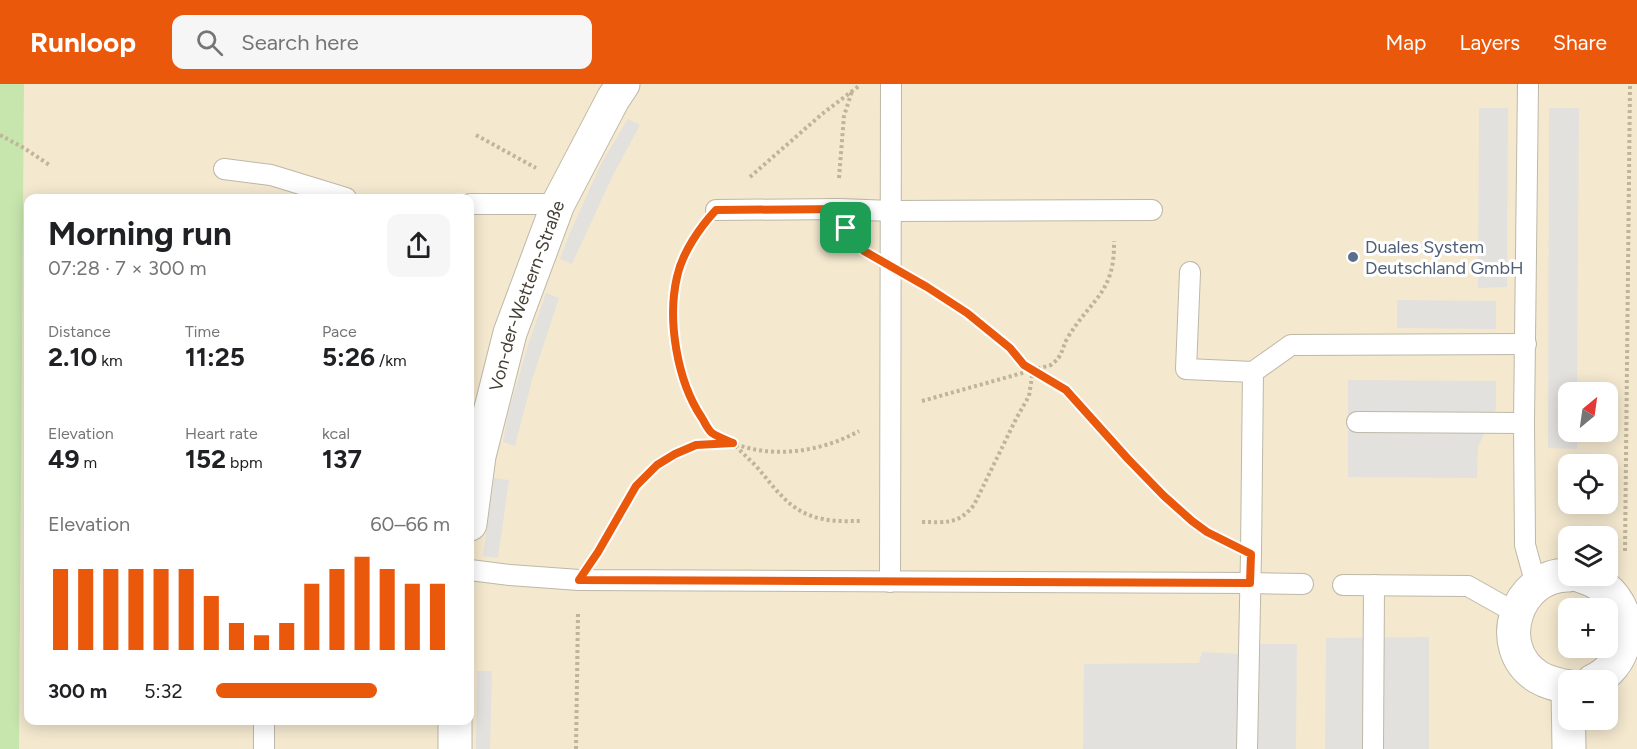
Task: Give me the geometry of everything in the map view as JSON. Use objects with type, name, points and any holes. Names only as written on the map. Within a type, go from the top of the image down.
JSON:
[{"type":"street","name":"Von-der-Wettern-Straße","points":[[474,456],[510,333],[563,195],[623,84]]},
{"type":"street","points":[[1558,577],[1549,578],[1536,585],[1524,598],[1516,613],[1513,630],[1516,648],[1524,663],[1536,676],[1558,685]]},
{"type":"street","points":[[1602,586],[1622,610],[1625,626],[1625,641],[1610,670]]},
{"type":"street","points":[[455,725],[455,749]]},
{"type":"street","points":[[1569,730],[1569,749]]},
{"type":"lane","points":[[890,582],[891,84]]},
{"type":"lane","points":[[1528,84],[1525,545],[1536,585]]},
{"type":"lane","points":[[224,169],[271,175],[333,194]]},
{"type":"lane","points":[[474,204],[563,195]]},
{"type":"lane","points":[[716,210],[1152,210]]},
{"type":"lane","points":[[1190,272],[1186,369],[1253,372],[1291,345],[1526,344]]},
{"type":"lane","points":[[1247,749],[1253,372]]},
{"type":"lane","points":[[1357,423],[1524,423]]},
{"type":"lane","points":[[474,570],[579,580],[1303,584]]},
{"type":"lane","points":[[1343,585],[1468,586],[1516,613]]},
{"type":"lane","points":[[1373,749],[1374,585]]},
{"type":"lane","points":[[264,725],[264,749]]},
{"type":"path","points":[[863,84],[814,121],[716,210],[689,248],[677,275],[673,324],[677,352],[684,380],[696,409],[711,432],[733,443],[759,451],[790,452],[822,446],[846,438],[917,402],[1052,365],[1060,358],[1067,338],[1105,288],[1110,276],[1114,256],[1114,210]]},
{"type":"path","points":[[1625,551],[1630,84]]},
{"type":"path","points":[[840,209],[839,175],[844,116],[852,92]]},
{"type":"path","points":[[0,135],[51,166]]},
{"type":"path","points":[[476,135],[563,195]]},
{"type":"path","points":[[891,267],[967,313],[1004,342],[1024,365],[1066,390],[1128,459],[1192,521],[1207,532],[1251,554]]},
{"type":"path","points":[[576,749],[579,580],[636,486],[657,465],[696,445],[733,443],[757,467],[775,491],[791,505],[810,516],[824,520],[944,522],[958,520],[974,505],[1029,396],[1033,370]]},
{"type":"shaded area","points":[[24,84],[1637,84],[1637,749],[19,749]]},
{"type":"shaded area","points":[[1479,108],[1508,108],[1507,287],[1478,288]]},
{"type":"shaded area","points":[[1549,108],[1579,108],[1577,382],[1558,382],[1558,442],[1577,442],[1577,449],[1548,448]]},
{"type":"shaded area","points":[[628,119],[640,125],[613,175],[572,264],[560,259],[601,164]]},
{"type":"shaded area","points":[[546,293],[559,298],[532,380],[515,446],[503,442],[508,414]]},
{"type":"shaded area","points":[[1397,300],[1496,301],[1496,329],[1397,328]]},
{"type":"shaded area","points":[[1348,380],[1496,381],[1496,409],[1478,447],[1477,478],[1348,477]]},
{"type":"shaded area","points":[[494,478],[509,480],[498,558],[483,556]]},
{"type":"shaded area","points":[[1429,637],[1429,749],[1325,749],[1326,638]]},
{"type":"shaded area","points":[[1262,644],[1297,644],[1296,749],[1083,749],[1084,664],[1199,663],[1202,652],[1237,654]]},
{"type":"shaded area","points":[[477,671],[492,671],[490,749],[476,749]]},
{"type":"green space","points":[[0,84],[24,84],[19,749],[0,749]]},
{"type":"place","name":"Duales System Deutschland GmbH","points":[[1353,257]]},
{"type":"route","points":[[840,209],[846,228],[864,251],[967,313],[1010,348],[1024,365],[1066,390],[1128,459],[1192,521],[1207,532],[1251,554],[1250,583],[579,580],[636,486],[657,465],[696,445],[733,443],[711,432],[696,409],[684,380],[673,324],[677,275],[689,248],[706,221],[716,210],[840,209]]}]
